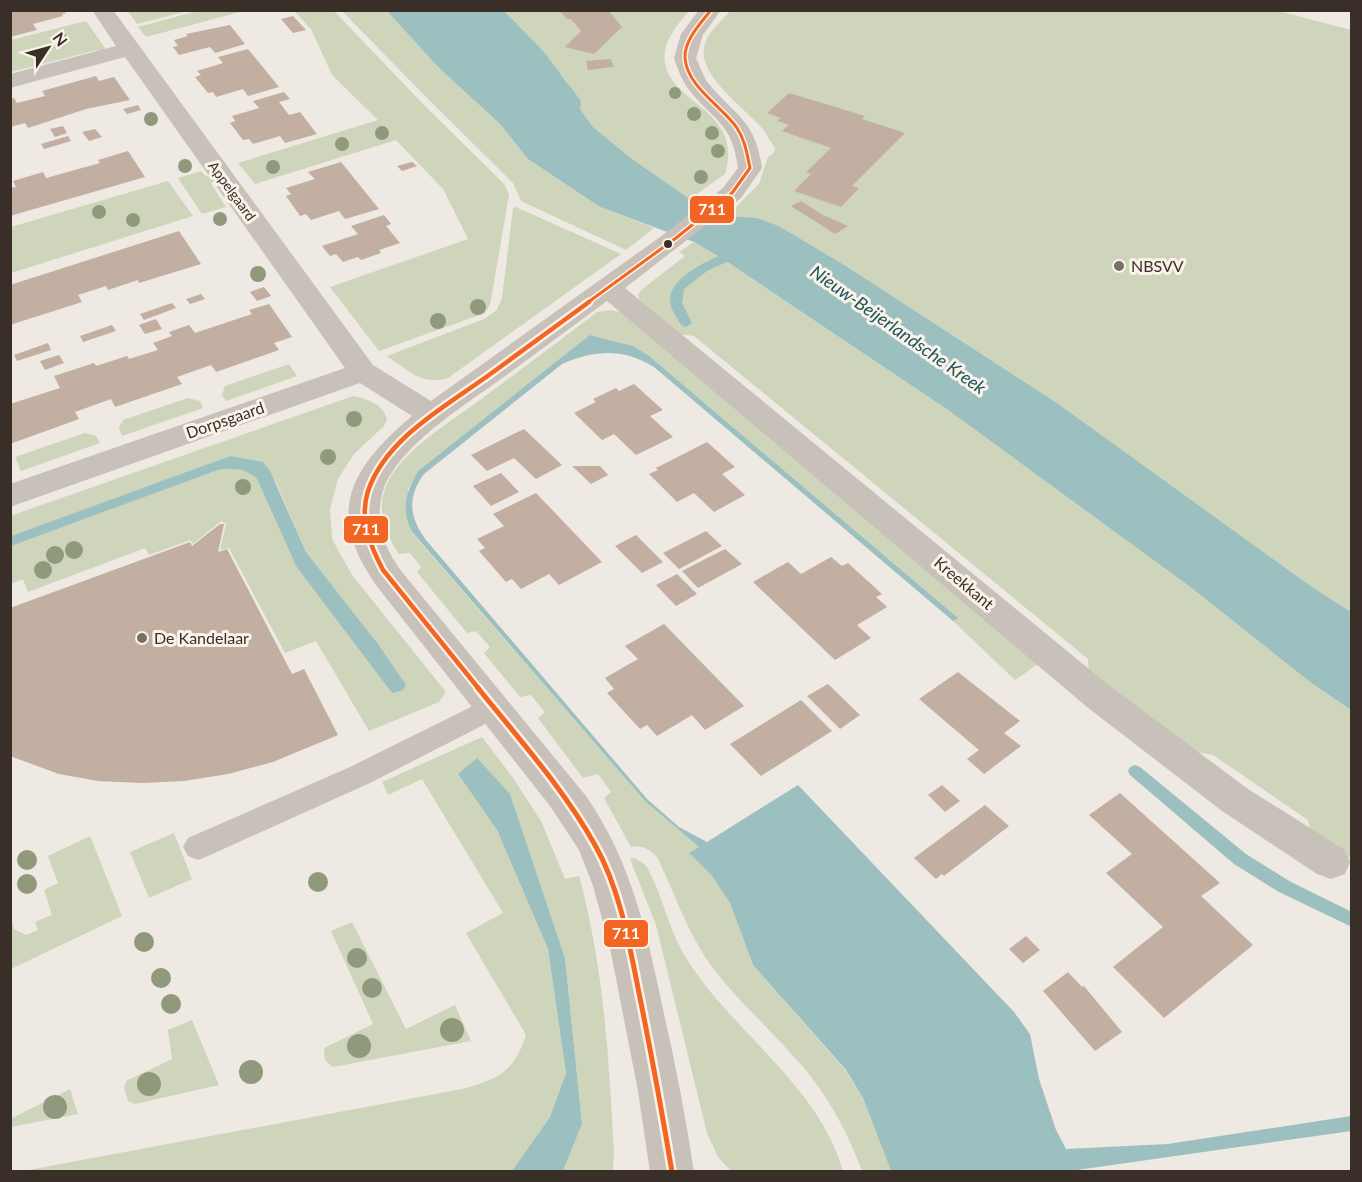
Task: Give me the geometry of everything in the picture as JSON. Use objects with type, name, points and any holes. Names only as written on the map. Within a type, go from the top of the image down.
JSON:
[{"type":"street","name":"Appelgaard","points":[[102,10],[363,372]]},
{"type":"street","points":[[672,1172],[662,1103],[620,905],[596,846],[574,810],[377,561],[364,526],[364,504],[370,482],[395,447],[432,415],[676,238],[732,193],[750,168],[749,149],[740,127],[698,86],[685,58],[692,34],[711,10]]},
{"type":"street","points":[[10,81],[130,49]]},
{"type":"street","name":"Kreekkant","points":[[608,288],[1099,697],[1234,800],[1331,862]]},
{"type":"street","points":[[363,372],[432,415]]},
{"type":"street","name":"Dorpsgaard","points":[[10,496],[363,372]]},
{"type":"lane","points":[[198,847],[360,775],[493,707]]},
{"type":"green space","points":[[127,10],[188,10],[188,11],[137,24]]},
{"type":"green space","points":[[201,10],[244,11],[146,37],[138,27]]},
{"type":"green space","name":"NBSVV","points":[[731,10],[1275,10],[1351,30],[1351,612],[1312,587],[1057,403],[846,266],[779,226],[757,218],[727,216],[759,184],[768,157],[775,149],[763,129],[716,81],[704,59],[704,48],[708,37]]},
{"type":"green space","points":[[294,11],[334,11],[505,185],[509,195],[490,305],[485,313],[379,351],[330,287],[468,239],[443,189],[396,140],[255,184],[238,163],[378,120],[332,75],[311,29]]},
{"type":"green space","points":[[342,11],[387,11],[439,68],[500,124],[528,159],[600,207],[654,228],[626,250],[521,201],[513,183]]},
{"type":"green space","points":[[504,11],[689,11],[669,39],[665,50],[666,68],[674,82],[713,118],[723,133],[728,151],[725,174],[690,199],[632,159],[593,127],[580,109],[566,80]]},
{"type":"green space","points":[[86,21],[107,51],[100,53],[97,50],[11,72],[11,40]]},
{"type":"green space","points":[[201,171],[206,176],[213,177],[211,184],[226,207],[202,214],[178,178]]},
{"type":"green space","points":[[168,181],[193,216],[11,273],[11,227]]},
{"type":"green space","points":[[516,207],[621,254],[448,378],[430,380],[423,378],[387,356],[484,319],[497,310],[502,298],[513,208]]},
{"type":"green space","points":[[694,242],[723,259],[948,410],[1189,586],[1310,682],[1351,710],[1351,858],[1312,838],[1308,820],[1213,755],[1186,750],[1089,673],[1088,659],[694,336],[678,334],[640,302],[638,295],[641,290],[685,256],[679,252]]},
{"type":"green space","points":[[611,310],[625,313],[1041,662],[1015,680],[953,621],[957,617],[648,355],[633,346],[591,335],[418,471],[408,489],[413,534],[645,801],[699,847],[690,854],[712,876],[730,903],[753,965],[845,1070],[863,1098],[891,1171],[862,1171],[842,1126],[816,1083],[732,991],[703,954],[657,857],[646,848],[631,847],[604,798],[611,792],[598,774],[583,778],[538,718],[545,712],[531,695],[520,697],[484,653],[490,647],[476,631],[467,633],[417,572],[421,567],[410,553],[399,554],[386,530],[382,513],[383,495],[393,473],[403,460],[429,437],[597,312]]},
{"type":"green space","points":[[289,364],[297,376],[226,401],[222,395],[225,386]]},
{"type":"green space","points":[[353,396],[364,398],[379,406],[387,420],[384,426],[354,454],[338,479],[330,509],[332,539],[352,575],[446,692],[439,702],[369,731],[316,641],[285,653],[229,548],[220,550],[226,524],[221,521],[193,544],[190,540],[149,555],[145,548],[28,592],[23,579],[11,584],[11,546],[218,470],[239,470],[257,479],[296,566],[378,644],[306,552],[276,482],[230,456],[11,536],[10,516]]},
{"type":"green space","points":[[188,398],[200,401],[203,408],[122,436],[119,428],[123,420]]},
{"type":"green space","points":[[85,433],[96,436],[100,443],[21,471],[15,457]]},
{"type":"green space","points":[[482,737],[513,778],[541,821],[565,879],[579,876],[600,979],[612,1119],[613,1171],[563,1171],[582,1124],[565,958],[510,794],[458,774],[497,830],[548,949],[566,1073],[550,1117],[512,1171],[18,1172],[462,1089],[486,1082],[510,1066],[526,1035],[466,933],[503,913],[422,779],[388,795],[382,782]]},
{"type":"green space","points":[[174,833],[192,879],[149,898],[130,852]]},
{"type":"green space","points":[[90,836],[122,916],[11,969],[11,919],[14,929],[26,935],[38,930],[35,922],[52,915],[44,890],[58,883],[48,856]]},
{"type":"green space","points":[[634,858],[648,869],[683,953],[702,981],[793,1083],[813,1110],[831,1139],[843,1171],[731,1171],[718,1157],[707,1133],[656,925],[630,859]]},
{"type":"green space","points":[[352,922],[406,1029],[455,1005],[471,1041],[333,1067],[325,1060],[324,1048],[373,1024],[331,931]]},
{"type":"green space","points":[[192,1020],[219,1085],[135,1104],[128,1101],[124,1088],[126,1081],[172,1059],[168,1030]]},
{"type":"green space","points":[[70,1089],[78,1114],[11,1127],[11,1117]]},
{"type":"water","name":"Nieuw-Beijerlandsche Kreek","points":[[387,11],[504,11],[543,51],[581,101],[580,109],[593,127],[632,159],[690,199],[727,216],[757,218],[779,226],[846,266],[1057,403],[1312,587],[1351,612],[1351,710],[1310,682],[1189,586],[948,410],[723,259],[694,242],[600,207],[528,159],[500,124],[439,68]]},
{"type":"water","points":[[590,335],[633,346],[648,355],[958,618],[953,621],[654,367],[631,357],[608,353],[586,356],[562,364],[424,474],[415,491],[413,515],[426,540],[647,799],[679,827],[707,842],[798,785],[1014,1012],[1030,1034],[1039,1079],[1056,1130],[1066,1149],[1168,1144],[1351,1116],[1351,1131],[1070,1171],[891,1171],[863,1098],[846,1070],[753,965],[730,903],[712,876],[689,853],[699,847],[645,801],[413,533],[409,525],[406,501],[410,486],[418,471]]},
{"type":"water","points":[[230,456],[263,462],[270,471],[306,552],[378,644],[406,685],[403,690],[392,693],[296,566],[257,479],[244,471],[218,470],[11,546],[11,536]]},
{"type":"water","points":[[477,758],[510,794],[565,958],[582,1124],[563,1171],[512,1171],[550,1117],[566,1073],[548,949],[497,830],[458,774]]},
{"type":"building","points":[[10,10],[64,10],[66,13],[62,14],[63,16],[33,24],[37,30],[10,37]]},
{"type":"building","points":[[559,10],[588,10],[589,12],[608,10],[622,27],[594,54],[565,47],[581,31]]},
{"type":"building","points":[[293,16],[306,30],[293,33],[281,19]]},
{"type":"building","points":[[230,25],[245,44],[215,53],[210,47],[179,55],[173,47],[178,46],[174,40],[188,36],[186,34]]},
{"type":"building","points":[[248,49],[279,87],[248,96],[243,89],[216,97],[213,92],[208,93],[195,77],[201,75],[197,71],[223,63],[218,57]]},
{"type":"building","points":[[611,59],[614,67],[588,70],[586,61]]},
{"type":"building","points":[[96,76],[99,81],[114,77],[130,100],[86,109],[28,128],[25,123],[10,127],[10,99],[14,98],[17,103],[45,96],[42,91]]},
{"type":"building","points":[[284,92],[290,99],[279,102],[289,115],[300,112],[317,134],[285,143],[280,136],[253,144],[249,139],[243,140],[230,123],[235,121],[232,116],[259,108],[253,101]]},
{"type":"building","points":[[789,93],[865,116],[862,119],[905,133],[852,186],[859,188],[841,207],[794,191],[811,174],[806,172],[831,148],[782,131],[789,125],[777,121],[781,118],[767,113]]},
{"type":"building","points":[[138,105],[141,110],[127,114],[123,109]]},
{"type":"building","points":[[63,126],[67,133],[55,137],[50,129]]},
{"type":"building","points":[[95,129],[102,137],[89,141],[82,132]]},
{"type":"building","points":[[68,136],[71,141],[44,149],[41,144]]},
{"type":"building","points":[[128,151],[145,177],[10,216],[10,188],[16,187],[13,181],[43,172],[46,178],[100,163],[98,160]]},
{"type":"building","points":[[341,162],[379,209],[345,219],[339,211],[311,220],[306,214],[300,216],[286,196],[291,194],[286,188],[315,179],[308,172]]},
{"type":"building","points":[[412,162],[417,166],[402,171],[397,166]]},
{"type":"building","points":[[801,201],[823,215],[848,226],[835,234],[791,206]]},
{"type":"building","points":[[384,215],[391,224],[386,226],[400,243],[379,250],[381,253],[361,260],[358,257],[343,262],[336,254],[330,256],[322,246],[358,234],[351,226]]},
{"type":"building","points":[[179,231],[201,264],[139,283],[138,280],[108,290],[106,286],[78,295],[82,302],[10,325],[10,285]]},
{"type":"building","points":[[264,287],[271,296],[257,301],[250,292]]},
{"type":"building","points":[[201,294],[205,299],[190,304],[186,299]]},
{"type":"building","points":[[172,303],[176,308],[144,320],[140,314]]},
{"type":"building","points":[[269,304],[292,337],[274,343],[279,350],[216,372],[211,365],[177,377],[182,384],[115,407],[111,399],[75,412],[79,419],[10,444],[10,404],[60,388],[54,376],[94,363],[96,366],[127,356],[129,359],[158,350],[153,343],[172,336],[169,332],[189,325],[195,333],[252,314],[249,310]]},
{"type":"building","points":[[156,319],[162,329],[145,334],[139,325]]},
{"type":"building","points":[[112,325],[116,331],[83,342],[80,336]]},
{"type":"building","points":[[48,343],[51,350],[17,361],[14,355]]},
{"type":"building","points":[[59,355],[64,363],[45,370],[40,361]]},
{"type":"building","points":[[634,384],[663,410],[650,416],[673,437],[636,455],[614,434],[602,440],[574,413],[596,402],[593,399],[616,388],[619,391]]},
{"type":"building","points":[[524,429],[562,465],[536,479],[514,458],[487,471],[471,455]]},
{"type":"building","points":[[707,442],[735,467],[722,474],[745,495],[714,512],[694,493],[677,502],[649,474],[658,470],[656,468]]},
{"type":"building","points":[[572,466],[600,466],[608,475],[591,484]]},
{"type":"building","points":[[501,473],[519,492],[491,506],[473,486]]},
{"type":"building","points":[[536,493],[602,562],[559,585],[549,574],[521,589],[512,579],[506,582],[479,551],[485,548],[477,539],[504,526],[493,514]]},
{"type":"building","name":"De Kandelaar","points":[[220,524],[224,524],[218,552],[227,549],[292,674],[304,669],[338,735],[273,762],[228,774],[184,781],[141,783],[98,781],[59,774],[10,756],[10,608],[190,542],[192,546]]},
{"type":"building","points":[[706,531],[722,546],[679,569],[663,553]]},
{"type":"building","points":[[636,535],[663,562],[642,573],[615,546]]},
{"type":"building","points":[[725,549],[742,564],[698,588],[682,571]]},
{"type":"building","points":[[831,557],[842,566],[848,563],[882,594],[876,597],[887,607],[857,625],[871,638],[835,660],[753,582],[788,562],[801,574]]},
{"type":"building","points":[[677,574],[697,594],[676,606],[656,585]]},
{"type":"building","points":[[664,624],[744,706],[705,730],[692,715],[657,736],[647,725],[640,729],[607,693],[614,689],[605,678],[638,659],[625,646]]},
{"type":"building","points":[[958,672],[1020,721],[1004,733],[1021,746],[984,774],[967,759],[979,750],[919,699]]},
{"type":"building","points":[[828,684],[860,715],[840,729],[807,696]]},
{"type":"building","points":[[801,700],[832,731],[761,776],[730,744]]},
{"type":"building","points":[[942,785],[960,801],[945,812],[928,795]]},
{"type":"building","points":[[1120,793],[1220,883],[1201,896],[1253,945],[1164,1018],[1113,967],[1163,927],[1106,873],[1132,854],[1089,815]]},
{"type":"building","points":[[985,805],[1009,826],[944,876],[942,874],[936,879],[914,858]]},
{"type":"building","points":[[1026,936],[1040,950],[1023,963],[1009,949]]},
{"type":"building","points":[[1068,972],[1082,987],[1084,986],[1122,1032],[1095,1051],[1043,991]]},
{"type":"waterway","points":[[686,323],[676,303],[679,288],[703,268],[740,252]]},
{"type":"waterway","points":[[1135,771],[1240,859],[1285,887],[1352,920]]},
{"type":"transit line","name":"711","points":[[672,1172],[659,1091],[630,948],[613,886],[596,846],[564,795],[383,570],[371,548],[365,528],[365,509],[368,492],[376,475],[402,442],[419,426],[676,238],[732,193],[750,168],[742,137],[693,78],[685,58],[692,34],[711,10]]},
{"type":"place","name":"NBSVV","points":[[1119,266]]},
{"type":"place","name":"De Kandelaar","points":[[142,638]]}]
